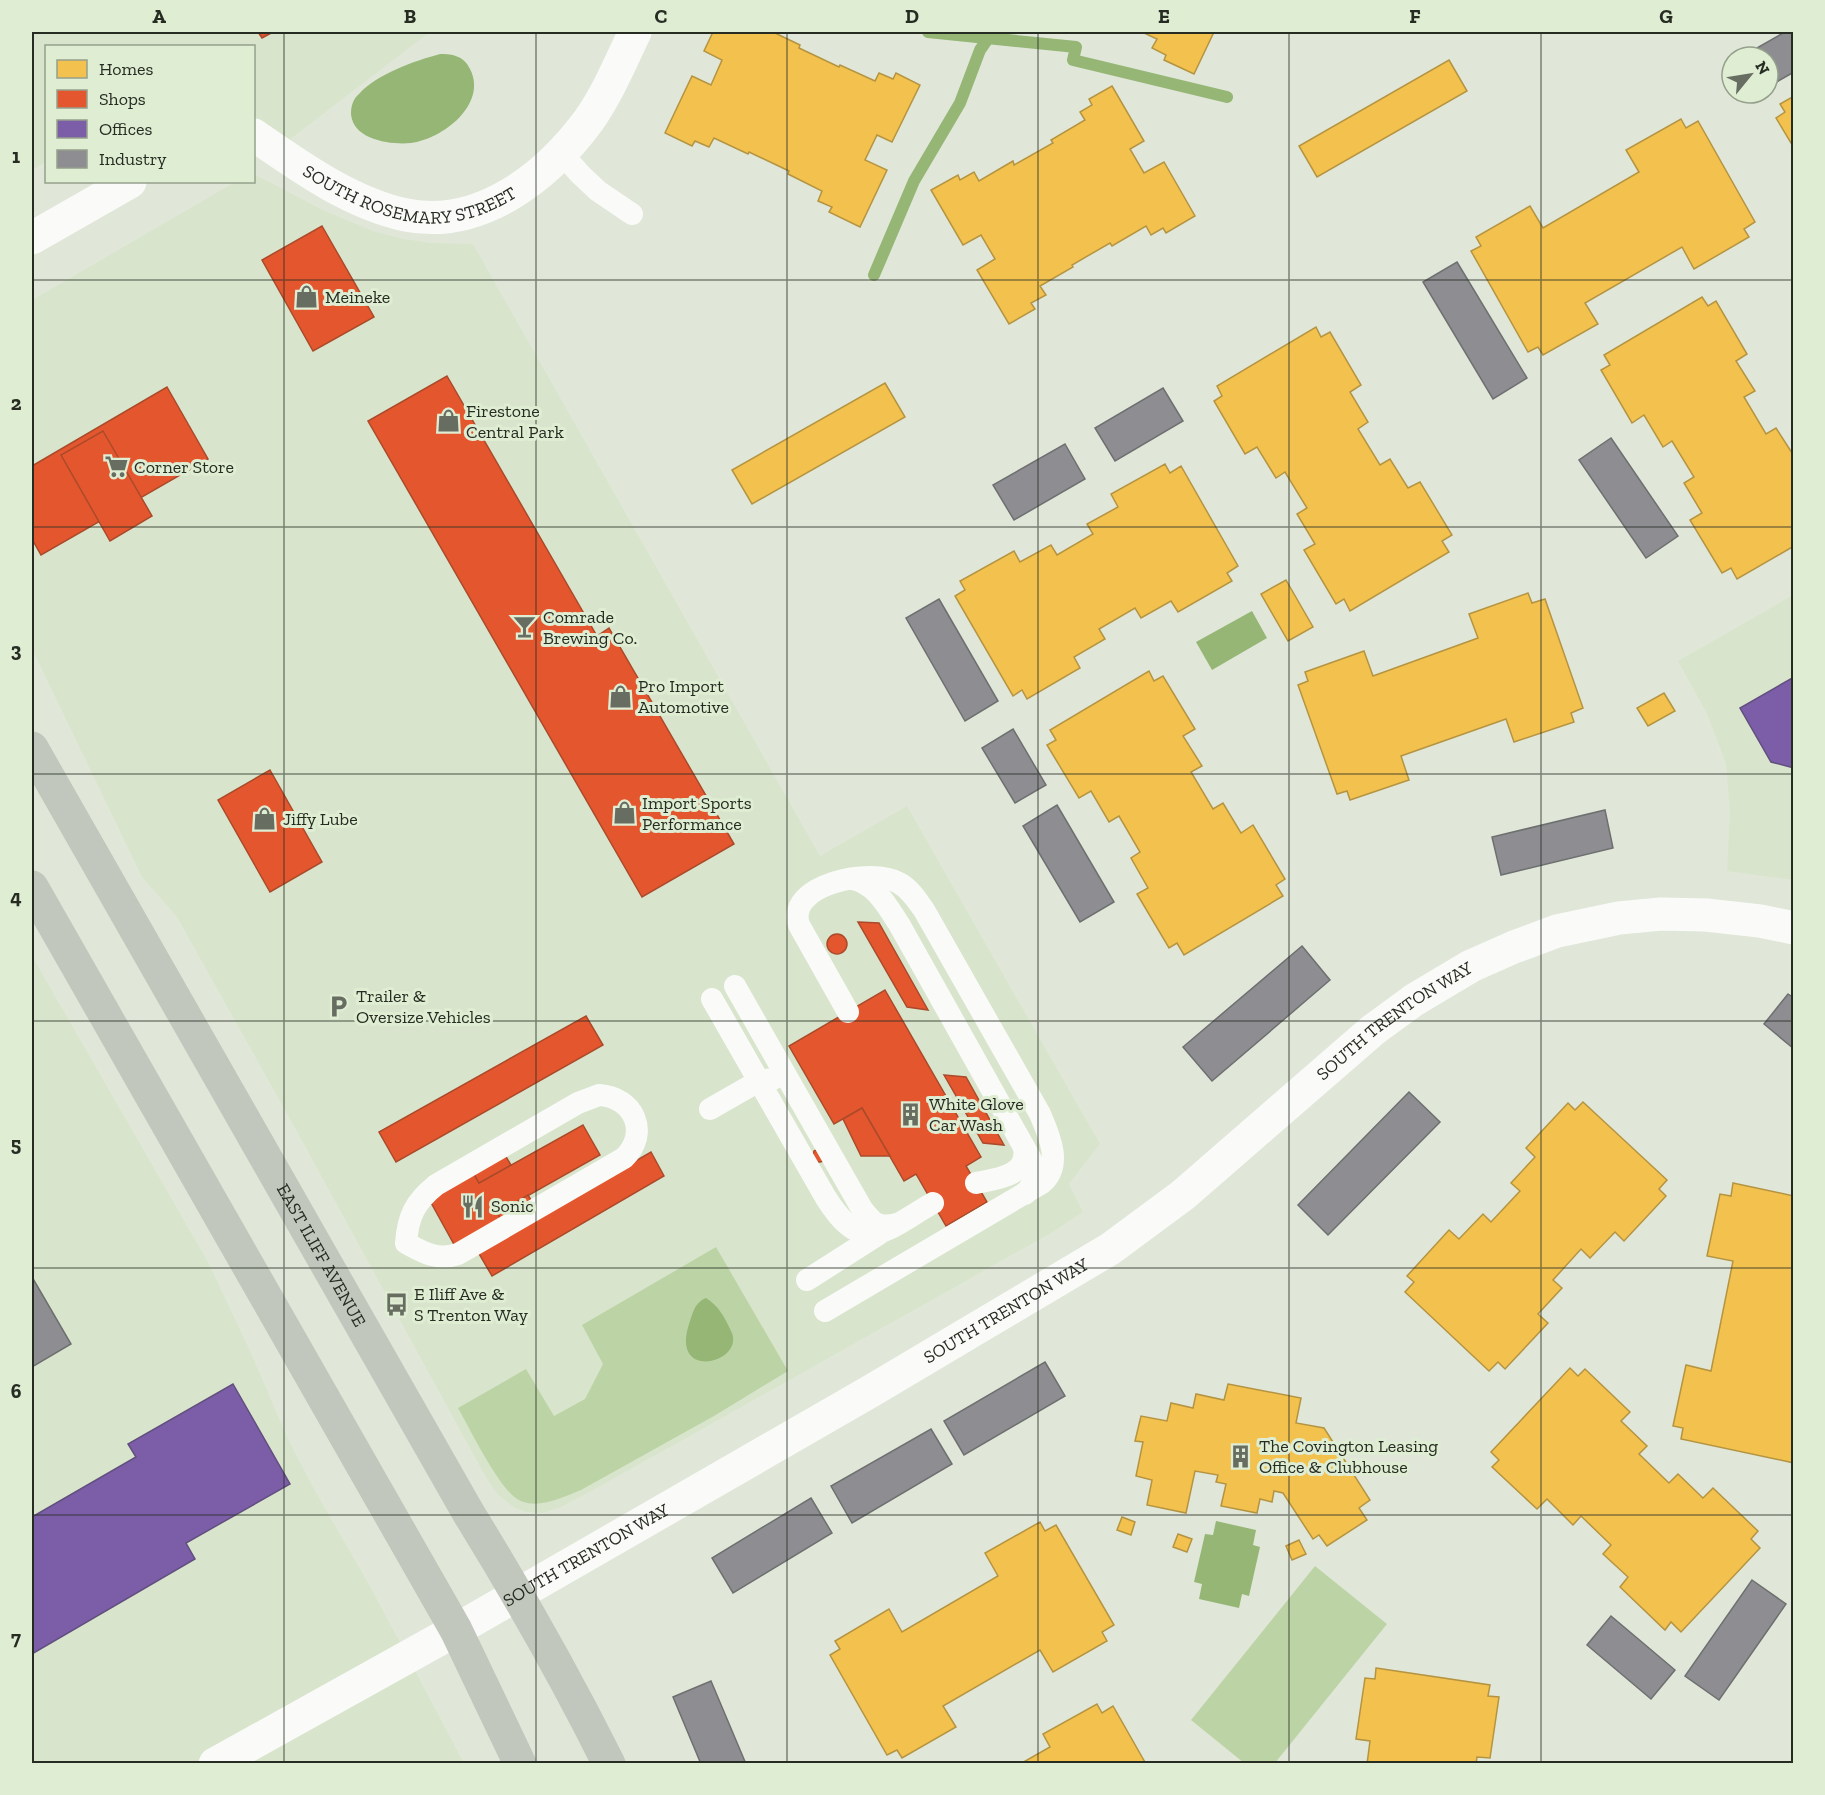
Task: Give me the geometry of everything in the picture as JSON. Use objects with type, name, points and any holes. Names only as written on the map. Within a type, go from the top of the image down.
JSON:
[{"type":"main road","name":"EAST ILIFF AVENUE","points":[[32,748],[469,1514],[518,1594],[576,1698],[609,1764]]},
{"type":"main road","points":[[32,887],[456,1630],[520,1764]]},
{"type":"street","name":"SOUTH ROSEMARY STREET","points":[[255,136],[317,176],[356,197],[405,214],[429,218],[475,212],[495,203],[525,184],[561,153],[590,119],[635,32]]},
{"type":"street","points":[[32,238],[128,183]]},
{"type":"street","name":"SOUTH TRENTON WAY","points":[[215,1764],[456,1630],[881,1386],[1110,1249],[1184,1195],[1373,1030],[1414,1000],[1471,966],[1557,931],[1619,918],[1661,914],[1706,915],[1760,921],[1794,928]]},
{"type":"lane","points":[[561,153],[598,191],[632,214]]},
{"type":"lane","points":[[846,878],[862,881],[876,892],[899,924],[1036,1171],[1036,1178],[1025,1194]]},
{"type":"lane","points":[[825,1311],[1025,1194],[1042,1183],[1052,1171],[1053,1153],[1040,1114],[924,910],[914,896],[898,882],[880,878],[846,878],[810,895],[800,904],[796,915],[804,934],[848,1012]]},
{"type":"lane","points":[[735,986],[862,1209],[870,1220],[889,1229]]},
{"type":"lane","points":[[712,999],[839,1217],[859,1233],[872,1235],[889,1229]]},
{"type":"lane","points":[[710,1109],[759,1081],[781,1080],[798,1096]]},
{"type":"lane","points":[[599,1095],[608,1095],[628,1107],[637,1127],[637,1140],[632,1150],[624,1158],[448,1258],[435,1257],[406,1243],[407,1230],[414,1207],[428,1191],[578,1103],[599,1095]]},
{"type":"lane","points":[[976,1183],[995,1179],[1016,1170],[1026,1156],[1024,1147]]},
{"type":"lane","points":[[807,1280],[933,1203]]},
{"type":"shaded area","points":[[32,32],[430,32],[276,150],[255,136],[255,45],[45,45],[45,163],[32,170]]},
{"type":"shaded area","points":[[440,54],[458,57],[465,61],[474,82],[473,95],[468,107],[459,118],[436,135],[411,143],[384,142],[358,130],[351,114],[355,98],[376,80],[397,69]]},
{"type":"shaded area","points":[[255,175],[325,211],[376,232],[432,243],[473,244],[820,856],[907,806],[1100,1144],[1069,1184],[1083,1212],[1051,1233],[561,1507],[543,1513],[527,1512],[515,1508],[498,1495],[484,1474],[177,917],[142,877],[32,649],[32,300],[233,183],[255,183]]},
{"type":"shaded area","points":[[1793,595],[1793,880],[1727,871],[1730,811],[1726,764],[1707,714],[1678,661]]},
{"type":"shaded area","points":[[1252,611],[1267,638],[1212,670],[1196,642]]},
{"type":"shaded area","points":[[32,956],[208,1262],[288,1439],[371,1588],[464,1763],[32,1763]]},
{"type":"shaded area","points":[[716,1247],[788,1371],[714,1416],[581,1490],[534,1504],[519,1500],[511,1494],[503,1485],[458,1408],[526,1369],[554,1416],[585,1399],[603,1364],[582,1325]]},
{"type":"shaded area","points":[[706,1298],[724,1317],[731,1331],[733,1342],[729,1351],[720,1358],[709,1361],[698,1360],[690,1354],[686,1343],[694,1309]]},
{"type":"shaded area","points":[[1216,1521],[1256,1530],[1253,1545],[1260,1547],[1249,1596],[1242,1594],[1239,1608],[1199,1599],[1202,1584],[1194,1582],[1205,1534],[1213,1535]]},
{"type":"shaded area","points":[[1315,1566],[1387,1624],[1275,1763],[1244,1763],[1191,1720]]},
{"type":"building: Homes","points":[[713,32],[773,32],[800,45],[799,48],[875,81],[879,73],[893,79],[896,73],[920,85],[892,142],[877,135],[865,160],[887,170],[860,227],[829,212],[832,207],[818,201],[822,191],[788,174],[789,171],[714,138],[709,147],[695,141],[692,146],[665,133],[692,76],[711,85],[722,60],[704,51]]},
{"type":"building: Homes","points":[[1142,32],[1214,32],[1194,74],[1164,60],[1166,55],[1152,48],[1157,39]]},
{"type":"building: Homes","points":[[1449,60],[1467,91],[1317,177],[1299,146]]},
{"type":"building: Homes","points":[[1112,86],[1144,141],[1130,149],[1144,173],[1164,162],[1195,216],[1166,233],[1163,228],[1151,235],[1146,226],[1112,246],[1110,243],[1072,265],[1073,267],[1040,286],[1046,295],[1031,303],[1035,309],[1009,324],[977,270],[995,259],[981,235],[963,245],[931,190],[958,175],[960,180],[974,172],[979,181],[1013,161],[1014,165],[1053,143],[1051,140],[1085,120],[1080,112],[1092,105],[1089,99]]},
{"type":"building: Homes","points":[[1794,96],[1794,148],[1776,118],[1785,112],[1780,104]]},
{"type":"building: Homes","points":[[1681,119],[1686,128],[1698,121],[1755,222],[1744,229],[1749,237],[1694,269],[1682,247],[1585,303],[1598,324],[1543,355],[1538,347],[1528,352],[1471,251],[1481,246],[1476,237],[1530,206],[1543,228],[1639,172],[1626,150]]},
{"type":"building: Homes","points":[[1702,297],[1708,306],[1716,301],[1747,354],[1736,361],[1755,391],[1744,397],[1766,434],[1776,428],[1794,456],[1794,546],[1737,579],[1731,568],[1722,573],[1690,520],[1702,513],[1684,483],[1694,477],[1672,441],[1663,447],[1644,415],[1632,423],[1601,370],[1610,365],[1604,355]]},
{"type":"building: Homes","points":[[1316,327],[1321,337],[1330,332],[1361,385],[1350,392],[1368,422],[1358,429],[1380,465],[1390,459],[1408,488],[1420,482],[1452,535],[1442,541],[1449,552],[1350,611],[1344,599],[1336,604],[1304,550],[1315,544],[1297,514],[1307,508],[1285,472],[1276,478],[1257,447],[1245,454],[1214,401],[1222,396],[1217,386]]},
{"type":"building: Homes","points":[[885,383],[905,417],[752,504],[732,470]]},
{"type":"building: Homes","points":[[1165,464],[1170,473],[1181,466],[1238,566],[1227,573],[1232,581],[1178,612],[1171,601],[1141,618],[1135,608],[1099,629],[1105,639],[1074,657],[1080,668],[1027,699],[1022,690],[1013,696],[955,596],[965,590],[960,581],[1014,551],[1020,562],[1051,545],[1057,555],[1093,534],[1087,524],[1118,507],[1111,494]]},
{"type":"building: Homes","points":[[1286,580],[1313,627],[1288,641],[1261,594]]},
{"type":"building: Homes","points":[[1528,593],[1532,603],[1545,599],[1583,708],[1571,713],[1574,722],[1514,742],[1506,719],[1401,756],[1409,780],[1350,800],[1347,791],[1337,794],[1298,685],[1308,681],[1305,672],[1364,651],[1373,676],[1478,638],[1469,614]]},
{"type":"building: Homes","points":[[1149,671],[1154,681],[1163,676],[1195,729],[1183,736],[1202,766],[1191,772],[1213,809],[1223,803],[1241,833],[1253,825],[1285,879],[1276,885],[1283,896],[1184,955],[1177,943],[1169,948],[1137,894],[1148,888],[1131,858],[1140,852],[1119,816],[1109,822],[1091,791],[1079,798],[1047,745],[1056,740],[1050,730]]},
{"type":"building: Homes","points":[[1664,693],[1675,711],[1648,726],[1637,708]]},
{"type":"building: Homes","points":[[1583,1102],[1667,1180],[1659,1189],[1666,1196],[1624,1241],[1615,1232],[1590,1258],[1581,1249],[1553,1280],[1562,1288],[1538,1314],[1548,1323],[1505,1369],[1498,1362],[1489,1371],[1405,1292],[1414,1282],[1407,1276],[1449,1230],[1459,1239],[1483,1214],[1491,1222],[1520,1191],[1511,1183],[1535,1157],[1526,1148],[1568,1103],[1575,1110]]},
{"type":"building: Homes","points":[[1733,1183],[1794,1196],[1794,1463],[1681,1439],[1683,1428],[1673,1426],[1686,1365],[1711,1371],[1733,1261],[1707,1256],[1720,1194],[1731,1196]]},
{"type":"building: Homes","points":[[1570,1368],[1578,1376],[1585,1369],[1630,1412],[1621,1421],[1647,1446],[1639,1454],[1669,1483],[1678,1474],[1703,1498],[1713,1488],[1758,1531],[1751,1539],[1760,1548],[1681,1632],[1671,1622],[1665,1630],[1620,1587],[1628,1577],[1603,1554],[1611,1545],[1581,1516],[1573,1525],[1547,1499],[1537,1509],[1492,1467],[1499,1460],[1491,1452]]},
{"type":"building: Homes","name":"The Covington Leasing Office & Clubhouse","points":[[1228,1384],[1301,1398],[1296,1423],[1324,1428],[1370,1500],[1359,1508],[1367,1520],[1327,1546],[1319,1535],[1313,1539],[1283,1493],[1274,1491],[1272,1502],[1260,1499],[1257,1513],[1221,1506],[1226,1484],[1216,1482],[1218,1475],[1195,1471],[1186,1513],[1147,1505],[1152,1480],[1136,1476],[1143,1442],[1135,1441],[1141,1416],[1167,1421],[1171,1403],[1193,1408],[1196,1394],[1224,1400]]},
{"type":"building: Homes","points":[[1122,1517],[1135,1522],[1131,1535],[1117,1530]]},
{"type":"building: Homes","points":[[1040,1522],[1045,1531],[1056,1525],[1114,1625],[1102,1632],[1107,1641],[1053,1672],[1040,1650],[943,1706],[956,1727],[902,1758],[897,1750],[887,1755],[830,1655],[840,1649],[835,1641],[889,1609],[902,1632],[998,1576],[985,1553]]},
{"type":"building: Homes","points":[[1178,1534],[1192,1539],[1187,1552],[1173,1547]]},
{"type":"building: Homes","points":[[1299,1540],[1306,1554],[1292,1560],[1286,1546]]},
{"type":"building: Homes","points":[[1376,1668],[1490,1685],[1488,1696],[1499,1697],[1490,1758],[1477,1757],[1476,1764],[1367,1764],[1370,1741],[1356,1739],[1365,1678],[1375,1679]]},
{"type":"building: Homes","points":[[1097,1704],[1102,1713],[1113,1706],[1146,1764],[1020,1764],[1050,1747],[1043,1734]]},
{"type":"building: Shops","points":[[258,32],[273,32],[262,38]]},
{"type":"building: Shops","points":[[322,226],[374,317],[313,351],[262,260]]},
{"type":"building: Shops","points":[[447,376],[597,636],[609,628],[734,844],[642,897],[368,421]]},
{"type":"building: Shops","points":[[167,387],[208,459],[41,555],[32,539],[32,466]]},
{"type":"building: Shops","points":[[103,431],[152,516],[110,541],[61,455]]},
{"type":"building: Shops","points":[[270,770],[322,862],[270,892],[218,800]]},
{"type":"building: Shops","points":[[858,922],[879,923],[928,1010],[907,1007]]},
{"type":"building: Shops","points":[[833,934],[841,934],[847,940],[847,948],[841,954],[833,954],[827,948],[827,940]]},
{"type":"building: Shops","name":"White Glove Car Wash","points":[[885,990],[981,1157],[966,1166],[987,1202],[946,1226],[916,1174],[904,1181],[862,1108],[834,1124],[789,1046]]},
{"type":"building: Shops","points":[[586,1016],[603,1045],[396,1162],[379,1132]]},
{"type":"building: Shops","points":[[944,1075],[966,1077],[1004,1145],[983,1143]]},
{"type":"building: Shops","points":[[862,1108],[890,1156],[861,1156],[843,1119]]},
{"type":"building: Shops","points":[[583,1125],[600,1155],[497,1213],[503,1222],[456,1248],[429,1199],[474,1174],[479,1183]]},
{"type":"building: Shops","points":[[818,1149],[824,1161],[817,1162],[813,1155]]},
{"type":"building: Shops","points":[[502,1150],[511,1165],[479,1183],[474,1174]]},
{"type":"building: Shops","points":[[651,1152],[664,1176],[492,1276],[478,1252]]},
{"type":"building: Shops","points":[[528,1195],[537,1210],[503,1222],[497,1213]]},
{"type":"building: Offices","points":[[1794,677],[1794,768],[1771,762],[1740,708]]},
{"type":"building: Offices","points":[[233,1384],[290,1484],[186,1543],[195,1559],[32,1654],[32,1517],[136,1457],[128,1444]]},
{"type":"building: Industry","points":[[1785,32],[1794,32],[1794,72],[1780,80],[1780,45],[1762,45]]},
{"type":"building: Industry","points":[[1457,262],[1527,378],[1493,399],[1423,282]]},
{"type":"building: Industry","points":[[1163,388],[1183,421],[1115,461],[1095,428]]},
{"type":"building: Industry","points":[[1611,438],[1678,536],[1646,558],[1579,460]]},
{"type":"building: Industry","points":[[1065,444],[1085,479],[1014,520],[993,485]]},
{"type":"building: Industry","points":[[939,599],[998,701],[965,721],[906,618]]},
{"type":"building: Industry","points":[[1013,729],[1046,785],[1015,803],[982,748]]},
{"type":"building: Industry","points":[[1057,805],[1114,902],[1080,922],[1023,826]]},
{"type":"building: Industry","points":[[1605,810],[1613,848],[1501,875],[1492,837]]},
{"type":"building: Industry","points":[[1302,946],[1330,980],[1212,1081],[1183,1047]]},
{"type":"building: Industry","points":[[1788,994],[1794,998],[1794,1049],[1764,1024]]},
{"type":"building: Industry","points":[[1409,1092],[1440,1122],[1328,1235],[1298,1205]]},
{"type":"building: Industry","points":[[32,1277],[71,1344],[32,1367]]},
{"type":"building: Industry","points":[[1045,1362],[1065,1396],[964,1455],[944,1421]]},
{"type":"building: Industry","points":[[931,1429],[952,1464],[852,1523],[831,1486]]},
{"type":"building: Industry","points":[[811,1498],[832,1533],[733,1593],[712,1558]]},
{"type":"building: Industry","points":[[1752,1580],[1786,1604],[1719,1700],[1685,1676]]},
{"type":"building: Industry","points":[[1611,1616],[1675,1670],[1651,1699],[1587,1645]]},
{"type":"building: Industry","points":[[711,1681],[746,1764],[701,1764],[673,1697]]},
{"type":"waterway","points":[[928,32],[1076,47],[1073,60],[1227,97]]},
{"type":"waterway","points":[[874,275],[914,181],[960,103],[980,50],[989,37]]},
{"type":"place","name":"Meineke","points":[[307,297]]},
{"type":"place","name":"Firestone Central Park","points":[[448,421]]},
{"type":"place","name":"Corner Store","points":[[116,467]]},
{"type":"place","name":"Comrade Brewing Co.","points":[[525,627]]},
{"type":"place","name":"Pro Import Automotive","points":[[620,696]]},
{"type":"place","name":"Import Sports Performance","points":[[624,813]]},
{"type":"place","name":"Jiffy Lube","points":[[265,819]]},
{"type":"place","name":"Trailer & Oversize Vehicles","points":[[338,1006]]},
{"type":"place","name":"White Glove Car Wash","points":[[911,1114]]},
{"type":"place","name":"Sonic","points":[[473,1206]]},
{"type":"place","name":"E Iliff Ave & S Trenton Way","points":[[396,1304]]},
{"type":"place","name":"The Covington Leasing Office & Clubhouse","points":[[1241,1456]]}]
